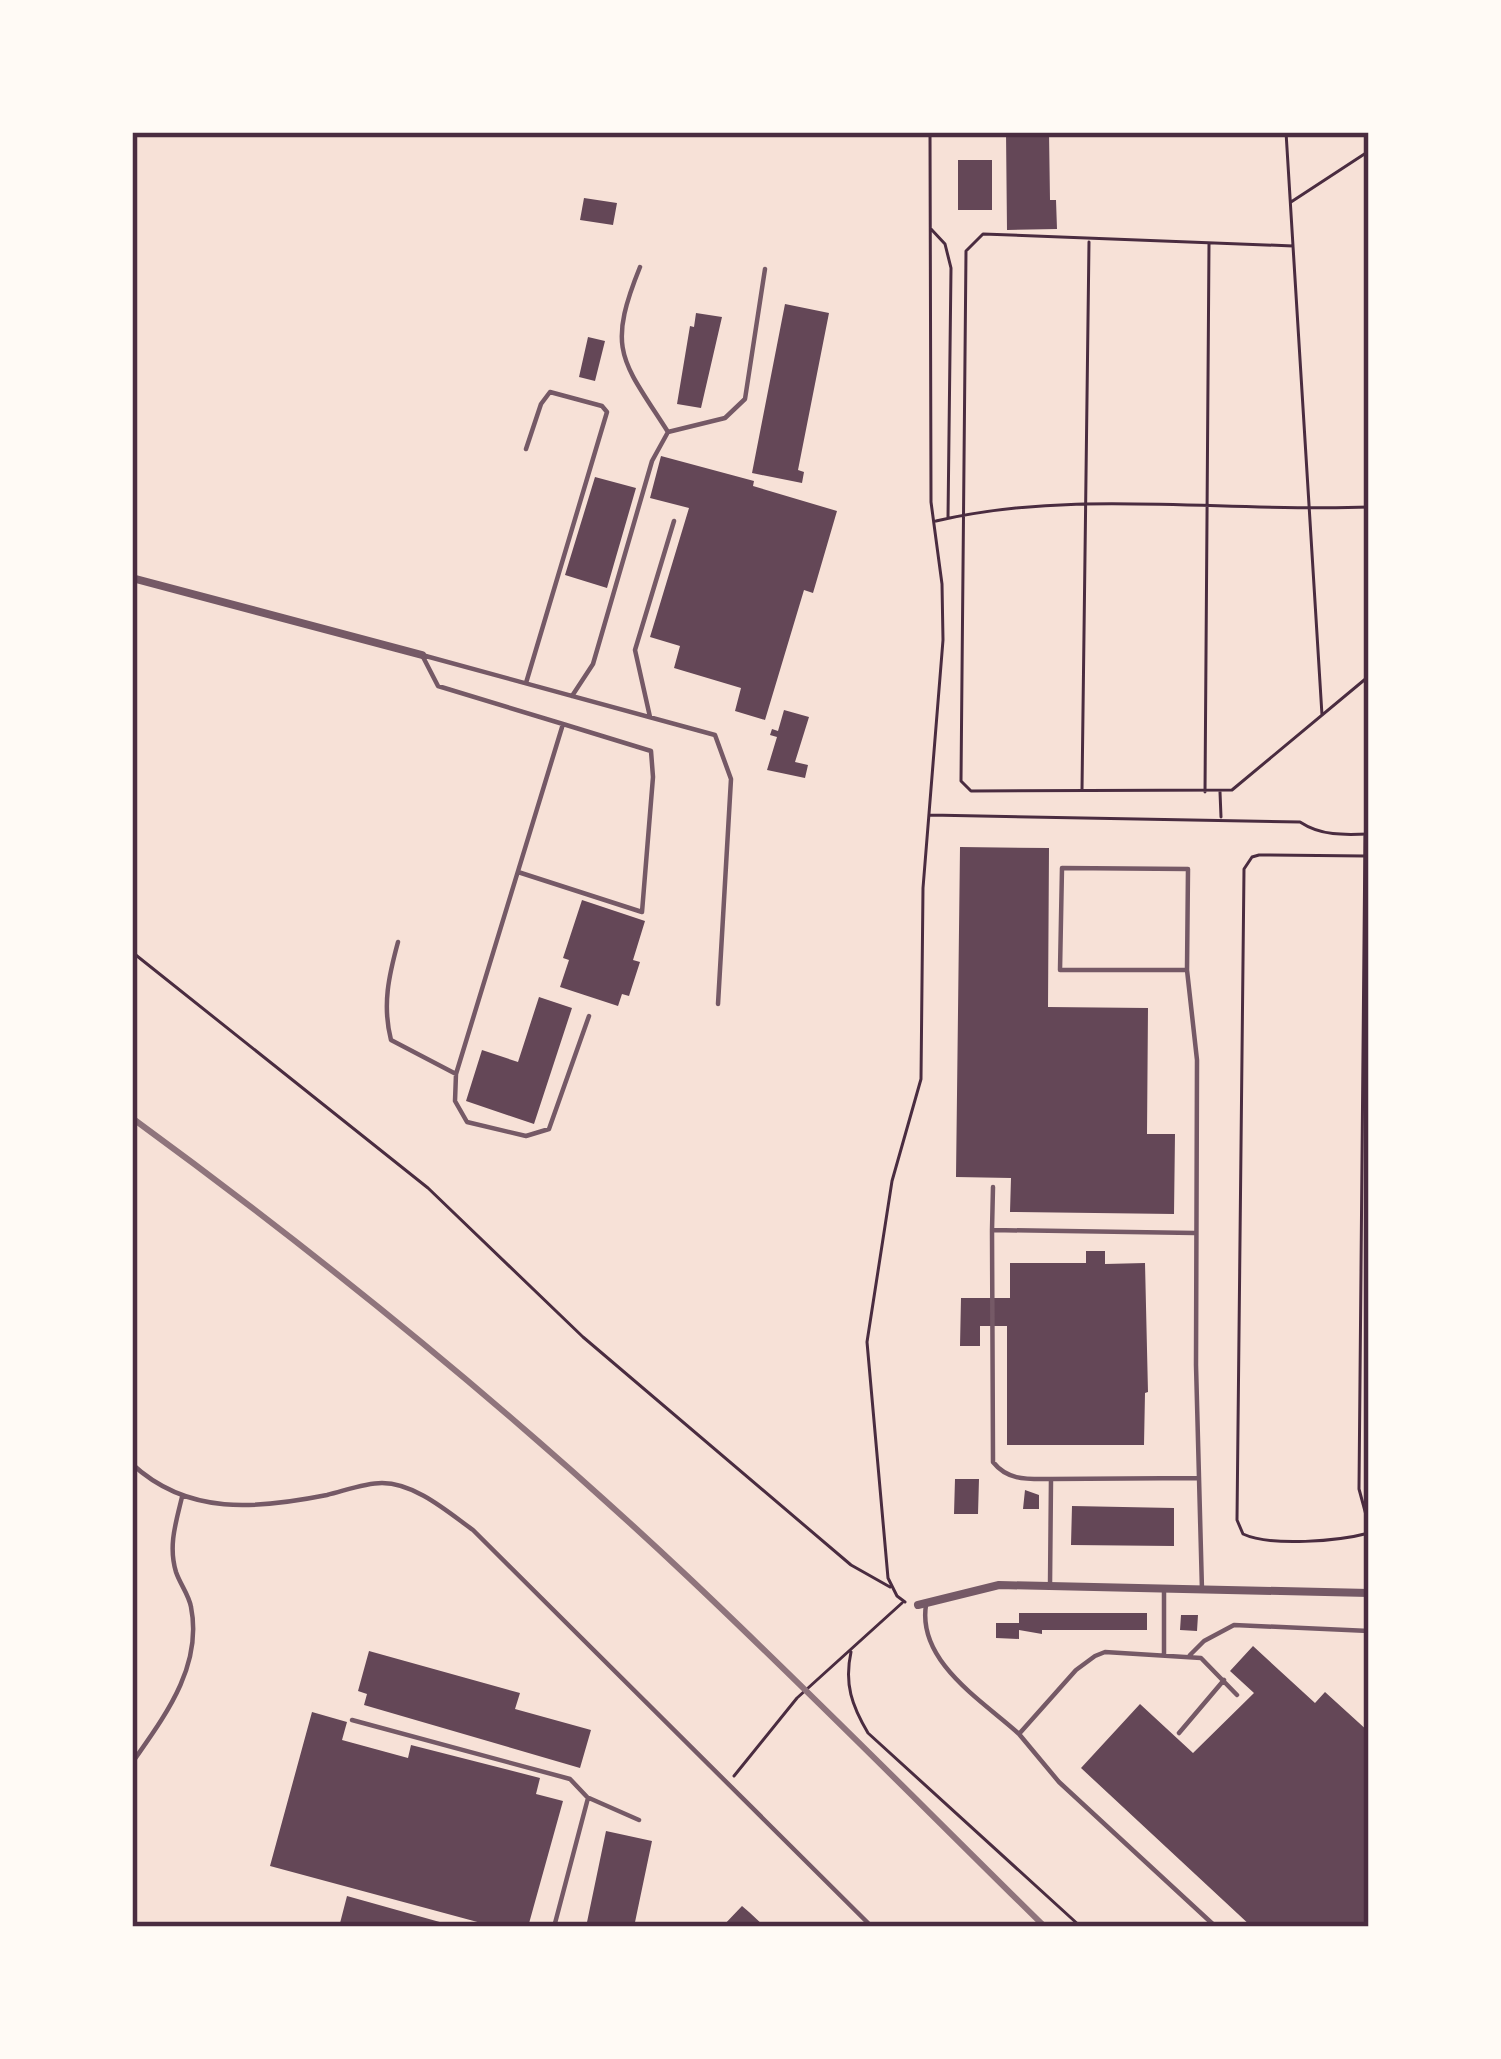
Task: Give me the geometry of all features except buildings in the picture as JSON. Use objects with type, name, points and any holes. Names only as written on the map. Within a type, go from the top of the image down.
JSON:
[{"type":"street","points":[[132,578],[422,655]]},
{"type":"street","points":[[922,1605],[999,1586],[1369,1593]]},
{"type":"lane","points":[[640,267],[622,312],[621,344],[627,368],[668,432]]},
{"type":"lane","points":[[572,696],[593,664],[652,461],[668,432],[725,418],[745,399],[765,269]]},
{"type":"lane","points":[[526,449],[541,404],[550,392],[602,406],[607,412],[526,683]]},
{"type":"lane","points":[[650,717],[635,650],[674,521]]},
{"type":"lane","points":[[422,655],[715,735],[731,779],[718,1004]]},
{"type":"lane","points":[[422,655],[438,686],[651,751],[642,912],[518,872]]},
{"type":"lane","points":[[563,724],[456,1074],[455,1101],[467,1122],[526,1136],[549,1129],[589,1016]]},
{"type":"lane","points":[[1187,970],[1060,970],[1062,868],[1188,869],[1187,970],[1198,1060],[1202,1590]]},
{"type":"lane","points":[[398,942],[388,980],[386,1019],[391,1040],[456,1074]]},
{"type":"lane","points":[[993,1187],[993,1462],[1018,1479],[1199,1478]]},
{"type":"lane","points":[[992,1230],[1196,1233]]},
{"type":"lane","points":[[132,1464],[163,1488],[199,1503],[253,1506],[384,1483],[420,1495],[473,1530],[872,1927]]},
{"type":"lane","points":[[1050,1586],[1051,1479]]},
{"type":"lane","points":[[132,1763],[169,1710],[188,1666],[194,1633],[190,1603],[175,1570],[172,1539],[182,1497]]},
{"type":"lane","points":[[1164,1589],[1164,1654]]},
{"type":"lane","points":[[922,1605],[940,1660],[1019,1734],[1059,1782],[1216,1927]]},
{"type":"lane","points":[[1190,1655],[1204,1641],[1234,1625],[1369,1631]]},
{"type":"lane","points":[[1019,1734],[1076,1670],[1105,1652],[1201,1658],[1237,1695]]},
{"type":"lane","points":[[1179,1733],[1224,1680]]},
{"type":"lane","points":[[352,1720],[570,1779],[588,1798],[639,1820]]},
{"type":"lane","points":[[554,1927],[588,1798]]},
{"type":"path","points":[[729,1783],[797,1698],[903,1602],[888,1578],[867,1342],[892,1181],[921,1079],[922,888],[943,640],[930,471],[930,132]]},
{"type":"path","points":[[1286,132],[1322,717]]},
{"type":"path","points":[[1291,202],[1369,151]]},
{"type":"path","points":[[930,227],[945,244],[951,268],[948,518]]},
{"type":"path","points":[[1293,246],[983,234],[966,251],[961,781],[971,791],[1205,793],[1240,787],[1369,676]]},
{"type":"path","points":[[1082,792],[1090,238]]},
{"type":"path","points":[[1205,793],[1209,242]]},
{"type":"path","points":[[934,522],[1086,504],[1369,507]]},
{"type":"path","points":[[1220,792],[1221,819]]},
{"type":"path","points":[[928,815],[1300,822],[1314,831],[1367,834],[1360,1489],[1369,1529],[1340,1540],[1256,1539],[1243,1534],[1237,1520],[1244,869],[1259,855],[1365,856]]},
{"type":"path","points":[[132,952],[428,1188],[583,1336],[850,1564],[892,1588]]},
{"type":"path","points":[[850,1652],[846,1675],[853,1708],[868,1733],[1081,1927]]},
{"type":"railway","points":[[132,1118],[347,1282],[554,1455],[733,1619],[1045,1927]]}]
